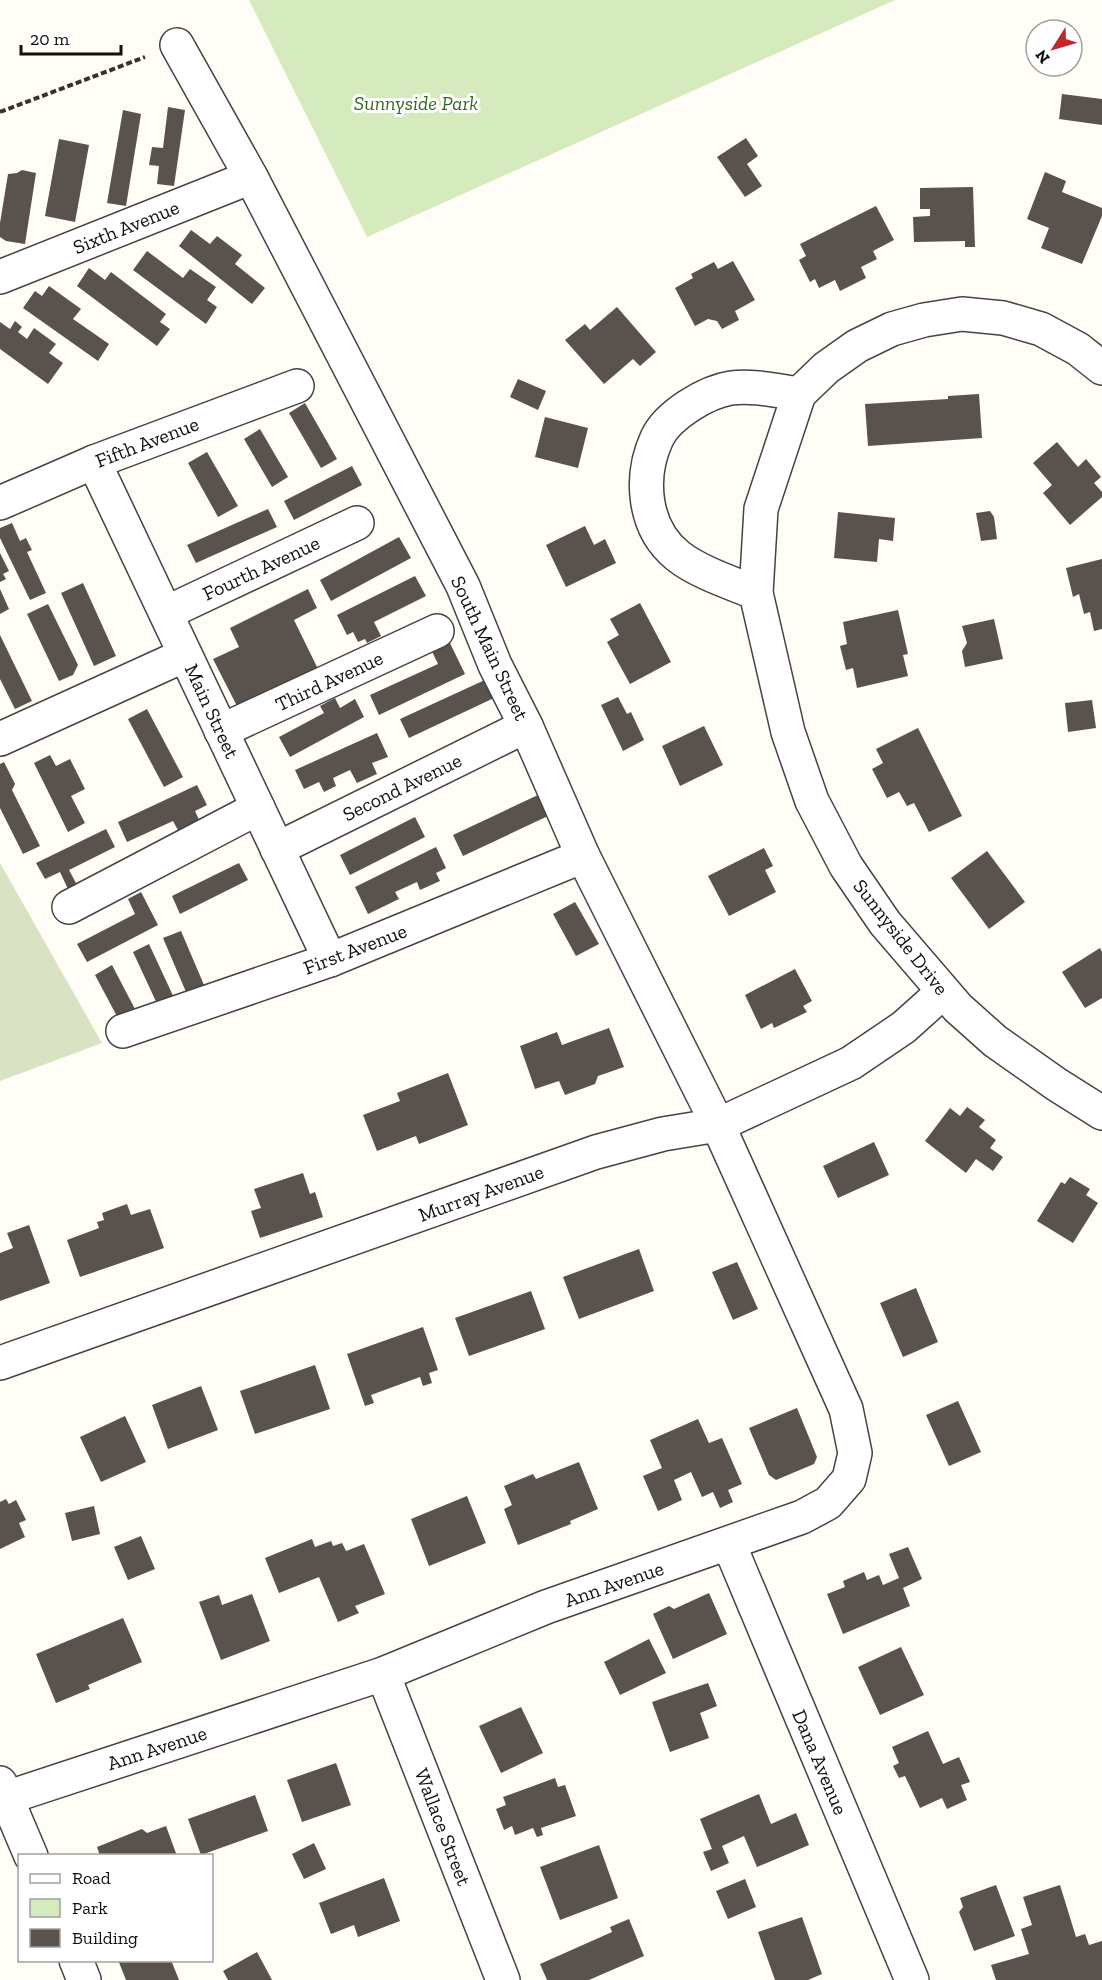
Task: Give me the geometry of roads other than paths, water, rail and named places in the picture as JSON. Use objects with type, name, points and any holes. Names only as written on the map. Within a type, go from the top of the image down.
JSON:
[{"type":"street","name":"South Main Street","points":[[177,45],[251,177],[463,586],[495,665],[526,726],[583,856],[718,1125]]},
{"type":"street","name":"Sixth Avenue","points":[[0,277],[251,177]]},
{"type":"street","name":"Sunnyside Drive","points":[[1102,368],[1078,349],[1041,329],[1003,318],[962,314],[924,320],[892,329],[856,346],[826,368],[800,394],[761,509],[756,593],[788,732],[812,801],[846,866],[885,923],[958,1008],[995,1041],[1102,1113]]},
{"type":"street","name":"Fifth Avenue","points":[[0,503],[94,462],[297,386]]},
{"type":"street","points":[[756,593],[709,574],[677,556],[662,538],[649,515],[646,492],[649,466],[658,437],[675,415],[701,399],[730,388],[800,394]]},
{"type":"street","name":"Main Street","points":[[94,462],[330,960]]},
{"type":"street","name":"Fourth Avenue","points":[[166,613],[357,523]]},
{"type":"street","name":"Third Avenue","points":[[221,731],[437,631]]},
{"type":"street","points":[[0,739],[185,655]]},
{"type":"street","name":"Second Avenue","points":[[277,849],[526,726]]},
{"type":"street","points":[[69,907],[258,808]]},
{"type":"street","name":"First Avenue","points":[[123,1031],[330,960],[583,856]]},
{"type":"street","name":"Murray Avenue","points":[[0,1363],[596,1152],[663,1134],[718,1125],[851,1063],[904,1027],[944,992]]},
{"type":"street","name":"Ann Avenue","points":[[3,1790],[383,1674],[546,1607],[729,1544],[802,1517],[828,1503],[849,1479],[855,1453],[846,1409],[718,1125]]},
{"type":"street","name":"Dana Avenue","points":[[729,1544],[912,1980]]},
{"type":"street","name":"Wallace Street","points":[[383,1674],[503,1980]]},
{"type":"street","points":[[3,1790],[30,1854]]},
{"type":"street","points":[[77,1962],[84,1980]]},
{"type":"park label","name":"Sunnyside Park","points":[[416,103]]}]
